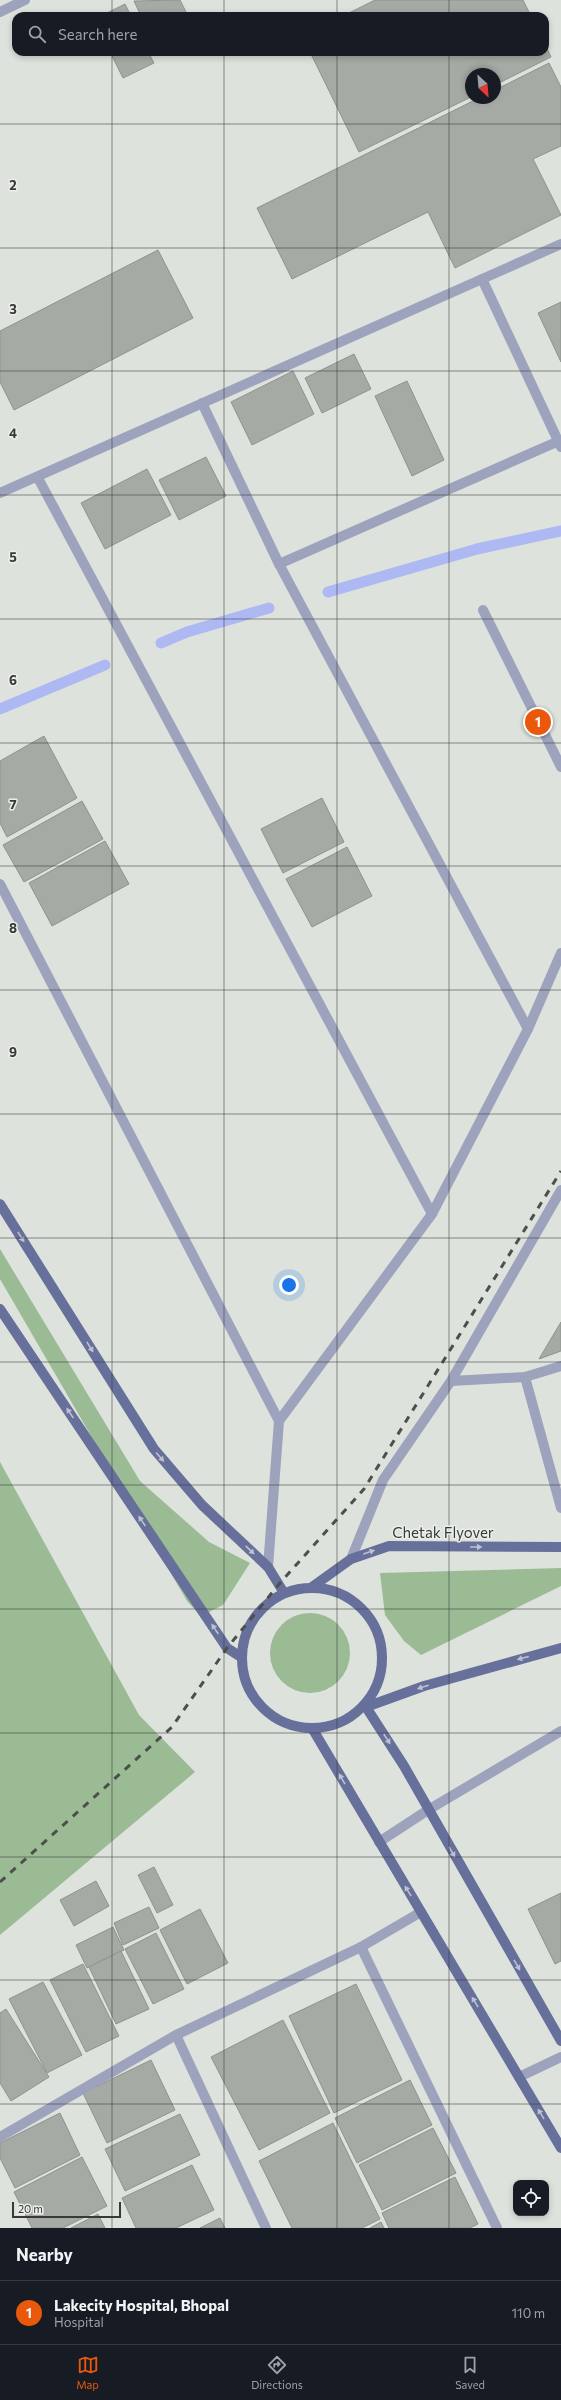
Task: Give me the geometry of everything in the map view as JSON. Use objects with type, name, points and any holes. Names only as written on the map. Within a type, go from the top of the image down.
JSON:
[{"type":"main road","points":[[0,1204],[154,1449],[202,1505],[268,1567],[284,1592]]},
{"type":"main road","points":[[0,1309],[227,1648],[241,1657]]},
{"type":"main road","name":"Chetak Flyover","points":[[312,1587],[351,1559],[389,1546],[561,1547]]},
{"type":"main road","points":[[366,1706],[375,1692],[383,1657],[377,1630],[362,1608],[339,1592],[312,1587],[284,1592],[262,1607],[247,1630],[241,1657],[246,1684],[262,1707],[285,1722],[312,1728],[334,1725],[366,1706],[424,1686],[561,1648]]},
{"type":"main road","points":[[366,1706],[404,1766],[561,2041]]},
{"type":"main road","points":[[312,1728],[561,2148]]},
{"type":"street","points":[[0,12],[25,0]]},
{"type":"street","points":[[0,493],[38,478],[561,244]]},
{"type":"street","points":[[279,564],[560,443],[482,279]]},
{"type":"street","points":[[202,404],[279,564],[528,1029]]},
{"type":"street","points":[[38,478],[432,1214]]},
{"type":"street","points":[[483,610],[561,766]]},
{"type":"street","points":[[0,884],[279,1421],[268,1567]]},
{"type":"street","points":[[279,1421],[432,1214],[528,1029],[561,953]]},
{"type":"street","points":[[351,1559],[383,1480],[451,1381],[561,1190]]},
{"type":"street","points":[[451,1381],[525,1377],[561,1366]]},
{"type":"street","points":[[525,1377],[561,1508]]},
{"type":"street","points":[[379,1842],[428,1810],[561,1731]]},
{"type":"street","points":[[0,2137],[176,2036],[361,1947],[421,1912]]},
{"type":"street","points":[[361,1947],[497,2228]]},
{"type":"street","points":[[176,2036],[266,2228]]},
{"type":"street","points":[[519,2076],[561,2057]]},
{"type":"green space","points":[[0,1249],[140,1481],[209,1542],[250,1563],[223,1605],[201,1616],[187,1601],[0,1279]]},
{"type":"green space","points":[[0,1462],[139,1715],[195,1772],[0,1935]]},
{"type":"green space","points":[[561,1568],[561,1586],[421,1655],[404,1641],[385,1615],[380,1573]]},
{"type":"green space","points":[[310,1613],[325,1616],[338,1625],[347,1638],[350,1653],[347,1668],[338,1681],[325,1690],[310,1693],[295,1690],[282,1681],[273,1668],[270,1653],[273,1638],[282,1625],[295,1616]]},
{"type":"building","points":[[180,0],[186,12],[139,12],[134,1]]},
{"type":"building","points":[[375,0],[523,0],[529,12],[351,12]]},
{"type":"building","points":[[125,4],[129,12],[109,12]]},
{"type":"building","points":[[549,53],[551,57],[501,82],[501,68],[465,68],[465,100],[359,152],[312,56],[549,56]]},
{"type":"building","points":[[112,56],[150,56],[154,63],[123,78]]},
{"type":"building","points":[[549,63],[561,87],[561,146],[533,159],[561,215],[455,268],[428,212],[292,279],[257,208],[467,104],[501,104],[501,87]]},
{"type":"building","points":[[158,250],[193,318],[14,410],[0,382],[0,331]]},
{"type":"building","points":[[561,302],[561,362],[538,313]]},
{"type":"building","points":[[354,354],[371,389],[322,413],[305,378]]},
{"type":"building","points":[[293,371],[314,414],[252,445],[231,402]]},
{"type":"building","points":[[407,381],[444,460],[412,476],[375,396]]},
{"type":"building","points":[[206,457],[226,496],[179,520],[159,480]]},
{"type":"building","points":[[147,469],[171,515],[105,549],[81,503]]},
{"type":"building","points":[[44,736],[77,798],[7,837],[0,823],[0,761]]},
{"type":"building","points":[[322,798],[344,842],[283,873],[261,829]]},
{"type":"building","points":[[82,801],[103,839],[24,882],[3,845]]},
{"type":"building","points":[[105,841],[129,884],[52,926],[29,883]]},
{"type":"building","points":[[347,847],[372,896],[312,927],[286,879]]},
{"type":"building","points":[[561,1322],[561,1351],[539,1359]]},
{"type":"building","points":[[154,1867],[173,1905],[157,1913],[138,1875]]},
{"type":"building","points":[[96,1881],[109,1906],[74,1926],[60,1900]]},
{"type":"building","points":[[561,1893],[561,1961],[555,1964],[528,1909]]},
{"type":"building","points":[[149,1907],[159,1928],[123,1945],[114,1923]]},
{"type":"building","points":[[200,1909],[228,1963],[187,1984],[160,1930]]},
{"type":"building","points":[[113,1927],[124,1950],[87,1968],[76,1945]]},
{"type":"building","points":[[156,1933],[184,1989],[153,2004],[125,1949]]},
{"type":"building","points":[[121,1951],[149,2009],[116,2024],[89,1967]]},
{"type":"building","points":[[83,1964],[119,2036],[86,2052],[50,1980]]},
{"type":"building","points":[[43,1982],[82,2055],[47,2073],[9,1999]]},
{"type":"building","points":[[356,1984],[402,2080],[334,2113],[289,2016]]},
{"type":"building","points":[[6,2009],[49,2077],[11,2101],[0,2083],[0,2013]]},
{"type":"building","points":[[283,2020],[330,2113],[259,2150],[211,2057]]},
{"type":"building","points":[[151,2060],[175,2110],[107,2143],[83,2093]]},
{"type":"building","points":[[410,2080],[432,2125],[357,2163],[335,2118]]},
{"type":"building","points":[[60,2113],[80,2155],[15,2188],[0,2158],[0,2143]]},
{"type":"building","points":[[180,2114],[200,2155],[125,2191],[105,2149]]},
{"type":"building","points":[[333,2123],[380,2219],[362,2228],[292,2228],[259,2161]]},
{"type":"building","points":[[433,2128],[456,2173],[382,2210],[359,2165]]},
{"type":"building","points":[[82,2157],[107,2206],[63,2228],[32,2228],[14,2192]]},
{"type":"building","points":[[192,2165],[214,2210],[176,2228],[136,2228],[122,2198]]},
{"type":"building","points":[[455,2177],[478,2224],[470,2228],[389,2228],[382,2213]]},
{"type":"building","points":[[98,2214],[105,2228],[71,2228]]},
{"type":"building","points":[[220,2218],[225,2228],[200,2228]]},
{"type":"building","points":[[381,2222],[384,2228],[370,2228]]},
{"type":"waterway","points":[[328,592],[477,549],[561,531]]},
{"type":"waterway","points":[[161,643],[187,632],[269,608]]},
{"type":"waterway","points":[[0,709],[105,665]]},
{"type":"railway","points":[[0,1882],[172,1727],[227,1648],[280,1583],[364,1489],[561,1171]]},
{"type":"place","name":"Lakecity Hospital, Bhopal","points":[[538,722]]}]
